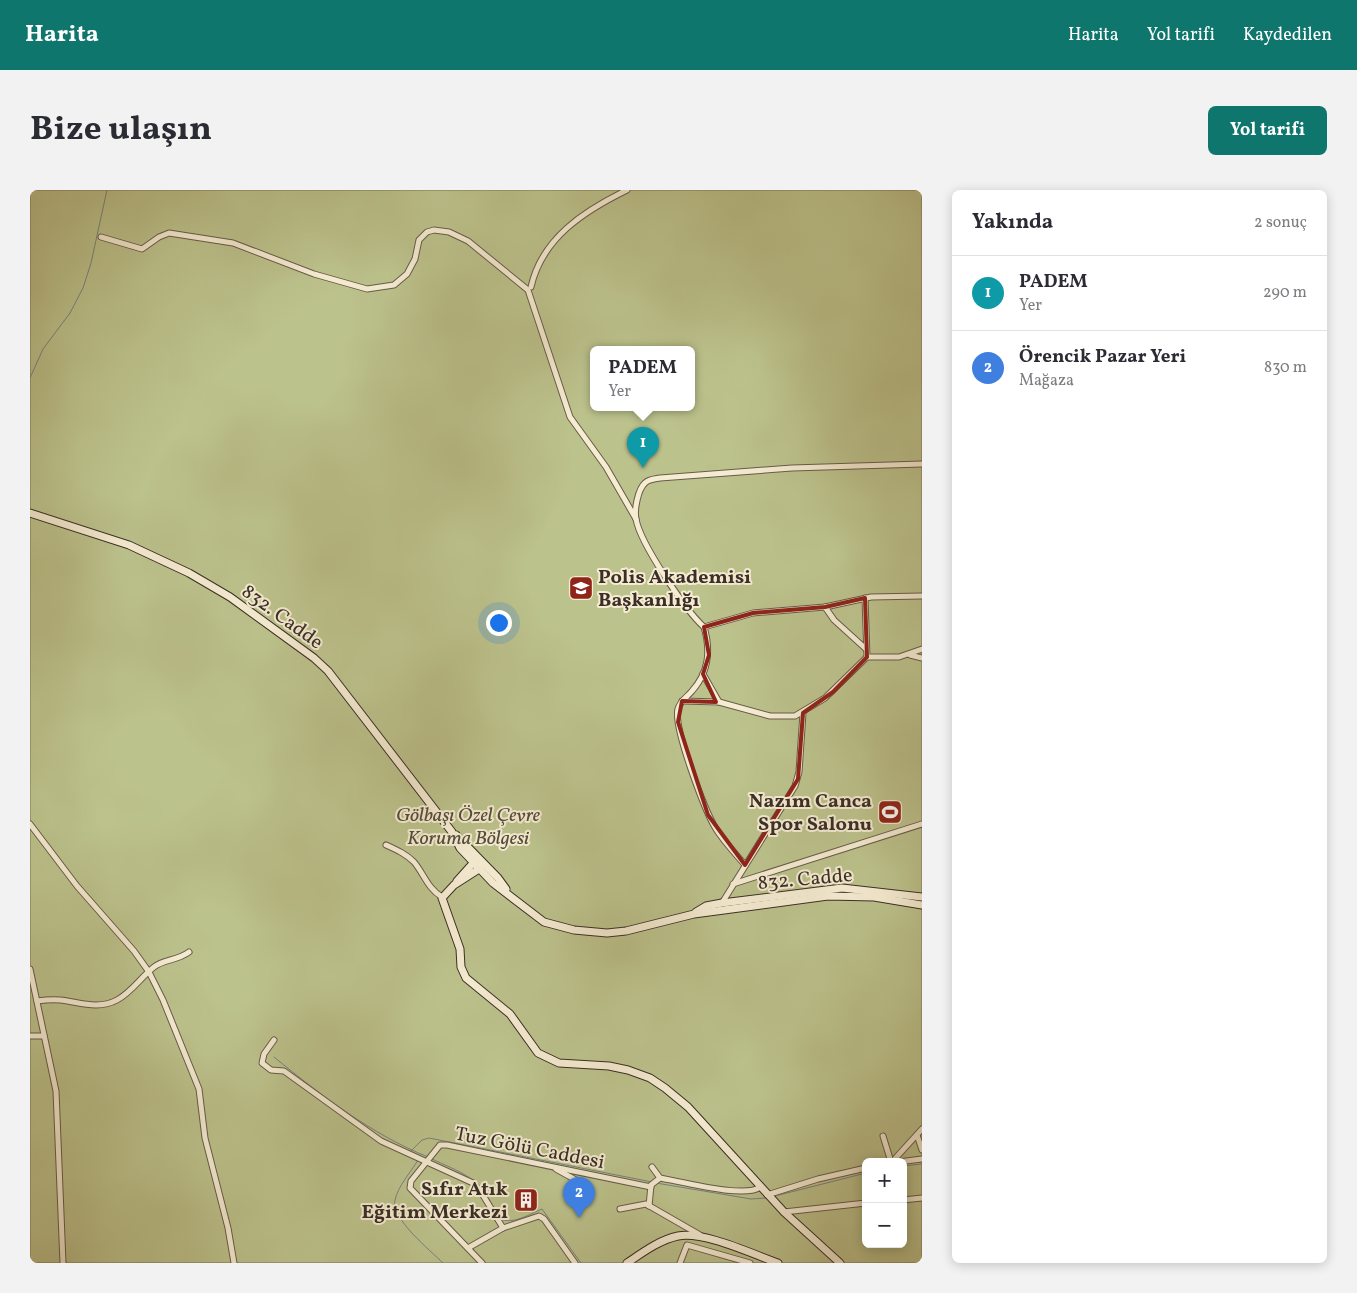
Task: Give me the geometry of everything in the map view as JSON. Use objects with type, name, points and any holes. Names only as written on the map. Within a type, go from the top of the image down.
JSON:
[{"type":"street","points":[[531,286],[538,263],[558,236],[587,212],[627,190]]},
{"type":"street","points":[[101,237],[142,249],[158,237],[169,234],[233,243],[314,274],[367,289],[394,285],[407,274],[415,259],[420,240],[427,232],[440,230],[459,237],[483,252],[528,290],[570,417],[606,467],[636,519],[650,550],[667,577],[692,614],[704,627],[709,655],[703,674],[696,687],[682,701],[678,712],[679,727],[706,812],[719,834],[745,865]]},
{"type":"street","points":[[636,519],[644,484],[660,478],[792,468],[922,464]]},
{"type":"street","name":"832. Cadde","points":[[30,513],[129,545],[176,566],[224,593],[314,658],[328,671],[493,883],[544,922],[582,931],[626,931],[694,914],[840,895],[874,897],[922,905]]},
{"type":"street","points":[[704,627],[753,613],[825,606],[865,598],[922,596]]},
{"type":"street","points":[[865,598],[866,649],[868,658]]},
{"type":"street","points":[[825,606],[834,620],[866,649]]},
{"type":"street","points":[[910,655],[922,649]]},
{"type":"street","points":[[682,701],[719,702],[770,716],[795,716],[804,713],[833,692],[868,658],[910,655],[922,658]]},
{"type":"street","points":[[703,674],[719,702]]},
{"type":"street","points":[[722,903],[796,786],[804,713]]},
{"type":"street","points":[[30,824],[149,972],[199,1089],[205,1138],[228,1228],[234,1263]]},
{"type":"street","points":[[733,884],[922,824]]},
{"type":"street","points":[[386,845],[402,852],[414,863],[435,893],[442,897]]},
{"type":"street","points":[[478,863],[442,897],[442,902],[460,948],[462,968],[466,978],[510,1014],[538,1053],[559,1063],[604,1066],[628,1070],[657,1082],[688,1107],[767,1195],[840,1263]]},
{"type":"street","name":"832. Cadde","points":[[694,914],[706,906],[722,903],[842,888],[922,897]]},
{"type":"street","points":[[37,1000],[60,1000],[80,1004],[103,1005],[117,1000],[160,963],[178,960],[189,952]]},
{"type":"street","points":[[30,969],[56,1091],[63,1263]]},
{"type":"street","points":[[30,1036],[44,1036]]},
{"type":"street","points":[[274,1040],[262,1057],[262,1063],[266,1068],[284,1072],[374,1137],[424,1158],[477,1186],[503,1228]]},
{"type":"street","points":[[896,1158],[922,1129]]},
{"type":"street","points":[[917,1135],[922,1150]]},
{"type":"street","points":[[883,1136],[891,1158]]},
{"type":"street","name":"Tuz Gölü Caddesi","points":[[482,1263],[410,1188],[411,1181],[424,1158],[438,1147],[447,1145],[552,1167],[654,1182],[754,1191],[760,1187]]},
{"type":"street","points":[[907,1161],[922,1159]]},
{"type":"street","points":[[552,1167],[584,1184]]},
{"type":"street","points":[[649,1206],[654,1182],[652,1167]]},
{"type":"street","points":[[767,1195],[818,1179],[862,1169]]},
{"type":"street","points":[[907,1200],[922,1198]]},
{"type":"street","points":[[784,1212],[862,1203]]},
{"type":"street","points":[[620,1209],[641,1204],[649,1206],[708,1239],[777,1263]]},
{"type":"street","points":[[468,1248],[503,1228],[539,1216],[544,1219],[575,1263]]},
{"type":"street","points":[[626,1263],[673,1237],[689,1236],[708,1239]]},
{"type":"street","points":[[680,1263],[686,1245],[750,1263]]},
{"type":"street","points":[[730,1257],[733,1248]]},
{"type":"highlighted area","points":[[865,598],[867,657],[833,692],[803,713],[798,779],[745,865],[708,815],[678,722],[682,701],[716,702],[703,674],[709,655],[704,627],[753,613],[825,607]]},
{"type":"green space","name":"Gölbaşı Özel Çevre Koruma Bölgesi","points":[[30,190],[922,190],[922,1263],[30,1263]]},
{"type":"waterway","points":[[30,378],[43,349],[70,313],[83,288],[91,263],[107,190]]},
{"type":"waterway","points":[[274,1057],[310,1086],[367,1126],[428,1157]]},
{"type":"waterway","points":[[411,1151],[422,1140],[429,1138],[652,1182]]},
{"type":"waterway","points":[[432,1159],[474,1181],[481,1187],[492,1205]]},
{"type":"waterway","points":[[418,1160],[399,1190],[395,1200],[395,1207],[405,1225],[443,1263]]},
{"type":"waterway","points":[[907,1166],[922,1164]]},
{"type":"waterway","points":[[775,1196],[862,1174]]},
{"type":"waterway","points":[[656,1183],[751,1199],[766,1198]]},
{"type":"waterway","points":[[500,1219],[516,1220],[542,1209],[581,1263]]},
{"type":"place","name":"PADEM","points":[[643,468]]},
{"type":"place","name":"Polis Akademisi Başkanlığı","points":[[581,588]]},
{"type":"place","name":"Nazım Canca Spor Salonu","points":[[890,812]]},
{"type":"place","name":"Sıfır Atık Eğitim Merkezi","points":[[526,1200]]},
{"type":"place","name":"Örencik Pazar Yeri","points":[[579,1218]]}]
